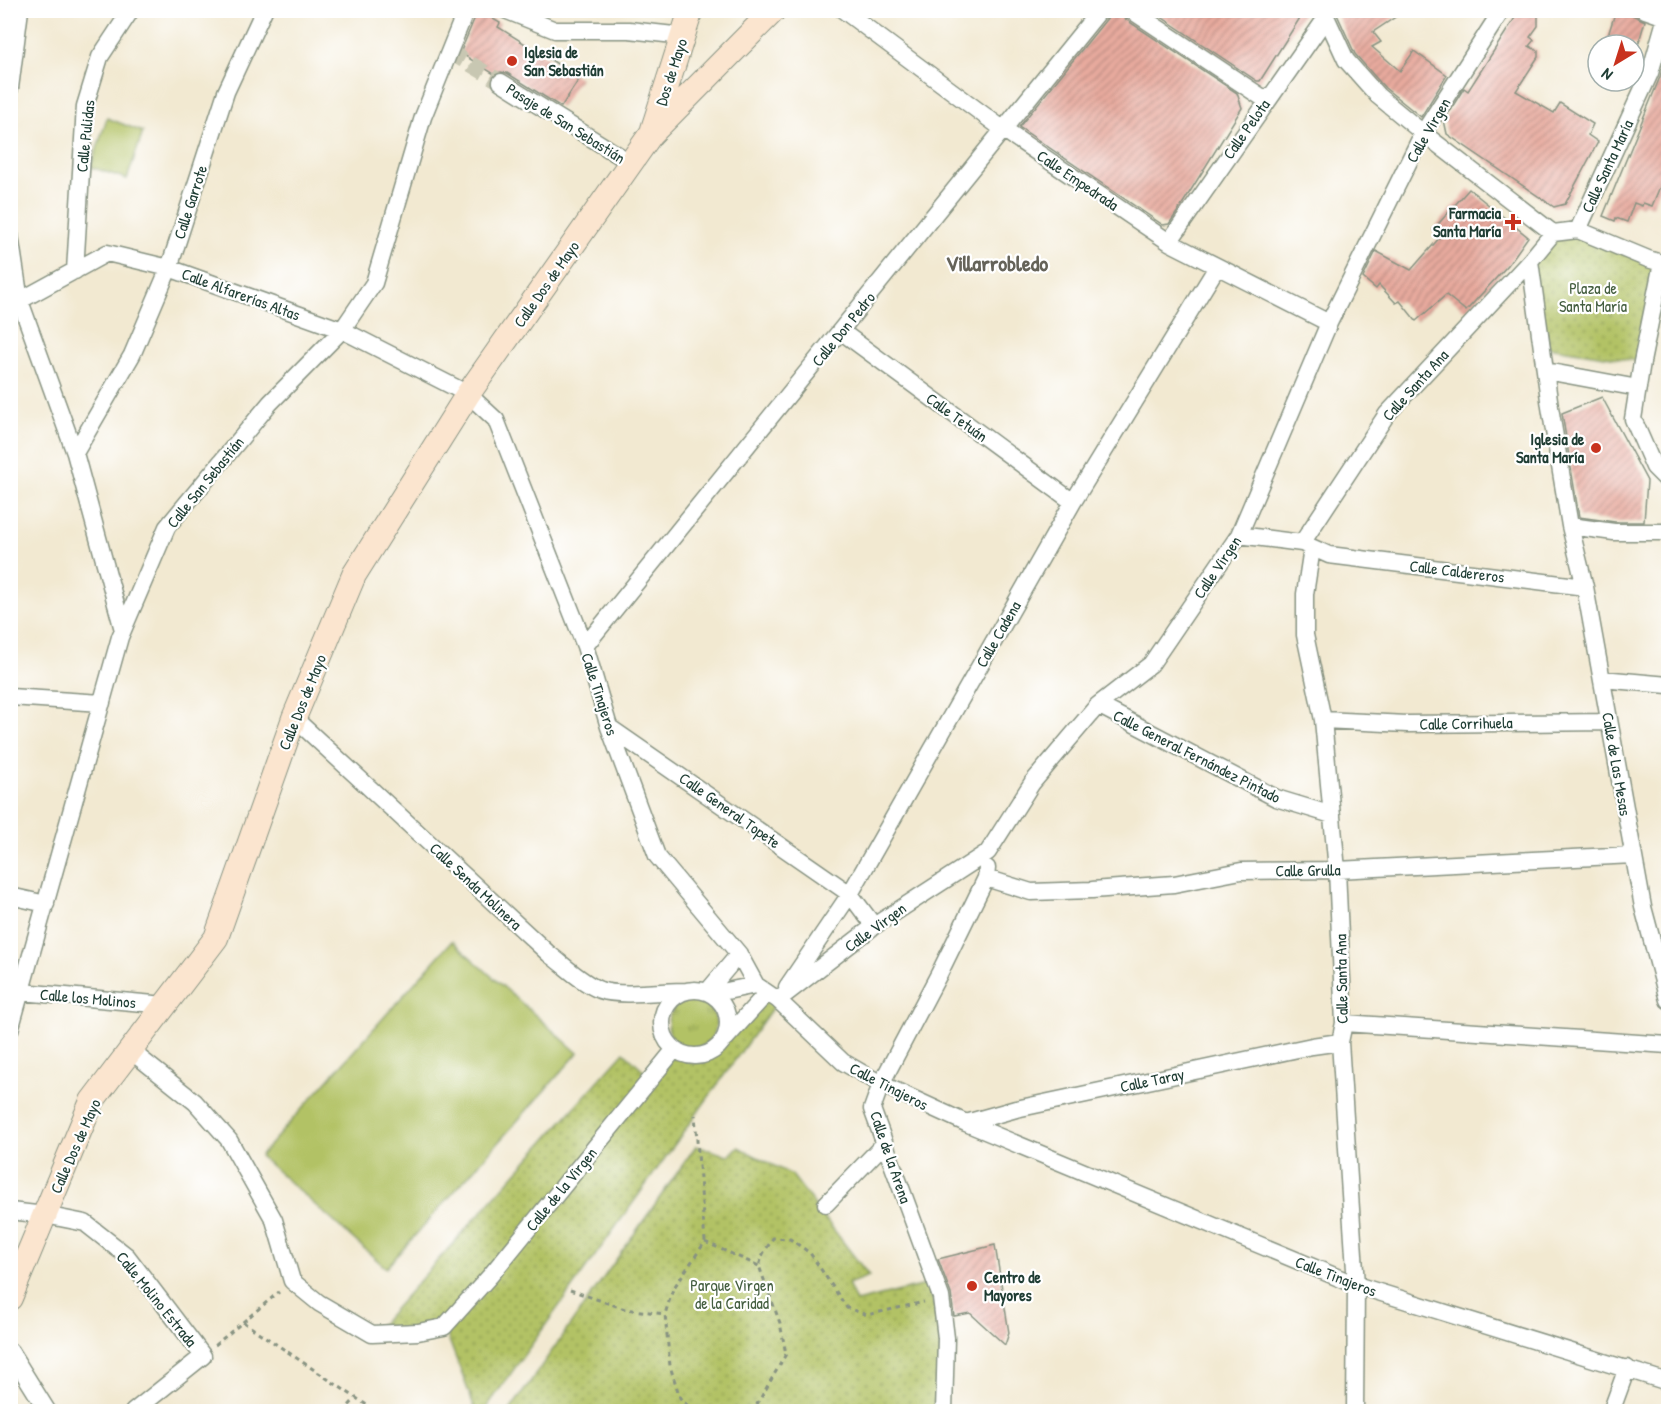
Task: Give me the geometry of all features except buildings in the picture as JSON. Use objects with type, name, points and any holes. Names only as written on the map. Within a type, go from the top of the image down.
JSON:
[{"type":"street","points":[[10,88],[20,10]]},
{"type":"street","name":"Calle Pulidas","points":[[75,271],[85,106],[100,57],[131,10]]},
{"type":"street","name":"Calle Garrote","points":[[75,453],[132,355],[169,268],[226,92],[264,10]]},
{"type":"street","name":"Calle San Sebastián","points":[[10,1030],[16,992],[46,904],[123,630],[167,527],[270,403],[342,330],[374,283],[423,117],[466,10]]},
{"type":"street","points":[[506,10],[555,30],[629,30],[682,36]]},
{"type":"street","name":"Dos de Mayo","points":[[651,134],[691,10]]},
{"type":"street","points":[[651,134],[774,10]]},
{"type":"street","name":"Calle Empedrada","points":[[843,10],[1004,130],[1169,242],[1329,323]]},
{"type":"street","name":"Calle Don Pedro","points":[[585,646],[842,332],[1100,10]]},
{"type":"street","points":[[1131,10],[1266,100]]},
{"type":"street","name":"Calle Virgen","points":[[766,993],[988,852],[1032,783],[1098,705],[1151,664],[1239,535],[1329,323],[1423,133],[1502,10]]},
{"type":"street","points":[[1645,10],[1668,15]]},
{"type":"street","points":[[1324,14],[1346,60],[1378,96],[1553,232],[1530,261],[1570,526],[1614,532],[1668,532]]},
{"type":"street","name":"Calle Pelota","points":[[1169,242],[1324,14]]},
{"type":"street","name":"Calle Santa María","points":[[1553,232],[1578,230],[1650,73],[1668,15]]},
{"type":"street","name":"Pasaje de San Sebastián","points":[[501,82],[631,163]]},
{"type":"street","name":"Calle Dos de Mayo","points":[[10,1298],[92,1101],[216,938],[294,718],[354,575],[468,394],[651,134]]},
{"type":"street","points":[[1578,230],[1665,264],[1633,419],[1654,467],[1668,481]]},
{"type":"street","points":[[10,235],[15,303],[75,453],[123,630]]},
{"type":"street","name":"Calle Alfarerías Altas","points":[[15,303],[107,253],[169,268],[342,330],[468,394]]},
{"type":"street","name":"Calle Santa Ana","points":[[1355,1412],[1356,1286],[1340,1042],[1344,1023],[1337,870],[1323,720],[1305,634],[1307,546],[1387,414],[1530,261]]},
{"type":"street","name":"Calle Cadena","points":[[766,993],[850,894],[1073,502],[1217,267]]},
{"type":"street","name":"Calle Tetuán","points":[[842,332],[1073,502]]},
{"type":"street","points":[[1546,371],[1638,388]]},
{"type":"street","name":"Calle Tinajeros","points":[[468,394],[496,420],[585,646],[609,727],[657,856],[739,954],[766,993],[843,1062],[881,1084],[966,1123],[1356,1286],[1668,1382]]},
{"type":"street","name":"Calle de Las Mesas","points":[[1570,526],[1585,587],[1643,907],[1668,1000]]},
{"type":"street","points":[[1239,535],[1307,546]]},
{"type":"street","name":"Calle Caldereros","points":[[1307,546],[1329,555],[1585,587]]},
{"type":"street","points":[[1602,678],[1668,685]]},
{"type":"street","points":[[10,697],[102,703]]},
{"type":"street","name":"Calle General Fernández Pintado","points":[[1098,705],[1276,798],[1332,815]]},
{"type":"street","name":"Calle Senda Molinera","points":[[294,718],[549,954],[589,984],[601,990],[618,992],[686,991]]},
{"type":"street","name":"Calle Corrihuela","points":[[1323,720],[1407,724],[1609,722]]},
{"type":"street","name":"Calle General Topete","points":[[609,727],[850,894],[874,926]]},
{"type":"street","name":"Calle de la Arena","points":[[944,1412],[946,1338],[941,1297],[872,1109],[881,1084],[986,878],[988,852]]},
{"type":"street","name":"Calle Grulla","points":[[986,878],[1031,892],[1174,884],[1241,871],[1337,870],[1633,855]]},
{"type":"street","points":[[10,896],[46,904]]},
{"type":"street","points":[[709,993],[739,954]]},
{"type":"street","points":[[686,991],[766,993],[714,1050],[700,1056],[688,1055],[675,1049],[664,1035],[662,1021],[664,1010],[669,1001],[686,991]]},
{"type":"street","name":"Calle los Molinos","points":[[16,992],[165,1005]]},
{"type":"street","points":[[709,993],[721,1002],[728,1017],[728,1026],[723,1041]]},
{"type":"street","points":[[1344,1023],[1668,1045]]},
{"type":"street","name":"Calle Taray","points":[[966,1123],[1027,1106],[1340,1042]]},
{"type":"street","name":"Calle de la Virgen","points":[[292,1281],[319,1303],[372,1334],[418,1332],[444,1327],[490,1275],[675,1049]]},
{"type":"street","points":[[131,1050],[195,1102],[229,1140],[274,1220],[292,1281]]},
{"type":"street","points":[[826,1204],[885,1144]]},
{"type":"street","name":"Calle Molino Estrada","points":[[10,1211],[85,1223],[127,1256],[203,1356]]},
{"type":"street","points":[[10,1351],[48,1412]]},
{"type":"street","points":[[133,1412],[203,1356]]},
{"type":"street","points":[[1611,1412],[1627,1368]]},
{"type":"path","points":[[694,1412],[680,1398],[670,1366],[665,1314],[673,1289],[705,1242],[695,1115]]},
{"type":"path","points":[[751,1412],[786,1354],[780,1323],[759,1266],[773,1238],[790,1239],[810,1253],[847,1308],[867,1315],[941,1297]]},
{"type":"path","points":[[705,1242],[759,1266]]},
{"type":"path","points":[[203,1356],[292,1281]]},
{"type":"path","points":[[570,1290],[625,1309],[665,1314]]},
{"type":"path","points":[[243,1322],[377,1412]]},
{"type":"path","points":[[343,1412],[356,1397]]},
{"type":"green space","points":[[107,118],[143,132],[127,179],[91,167]]},
{"type":"green space","name":"Plaza de Santa María","points":[[1578,230],[1662,263],[1642,362],[1542,346],[1530,261],[1553,233]]},
{"type":"green space","points":[[452,941],[578,1053],[386,1268],[260,1156]]},
{"type":"green space","points":[[766,994],[778,1000],[484,1411],[476,1411],[444,1327],[372,1334],[624,1052],[652,1078],[675,1049],[698,1055],[710,1052],[736,1028]]},
{"type":"green space","points":[[687,1000],[697,1000],[712,1010],[716,1024],[712,1038],[706,1044],[697,1048],[687,1048],[672,1038],[668,1029],[668,1019],[678,1004]]},
{"type":"green space","name":"Parque Virgen de la Caridad","points":[[696,1146],[729,1156],[738,1147],[792,1175],[869,1276],[848,1284],[856,1302],[929,1284],[941,1333],[938,1411],[509,1412]]},
{"type":"tunnel","points":[[450,52],[501,82]]},
{"type":"place","name":"Iglesia de San Sebastián","points":[[512,61]]},
{"type":"place","name":"Farmacia Santa María","points":[[1513,222]]},
{"type":"place","name":"Iglesia de Santa María","points":[[1596,448]]},
{"type":"place","name":"Centro de Mayores","points":[[972,1286]]},
{"type":"district","name":"Villarrobledo","points":[[997,263]]}]
